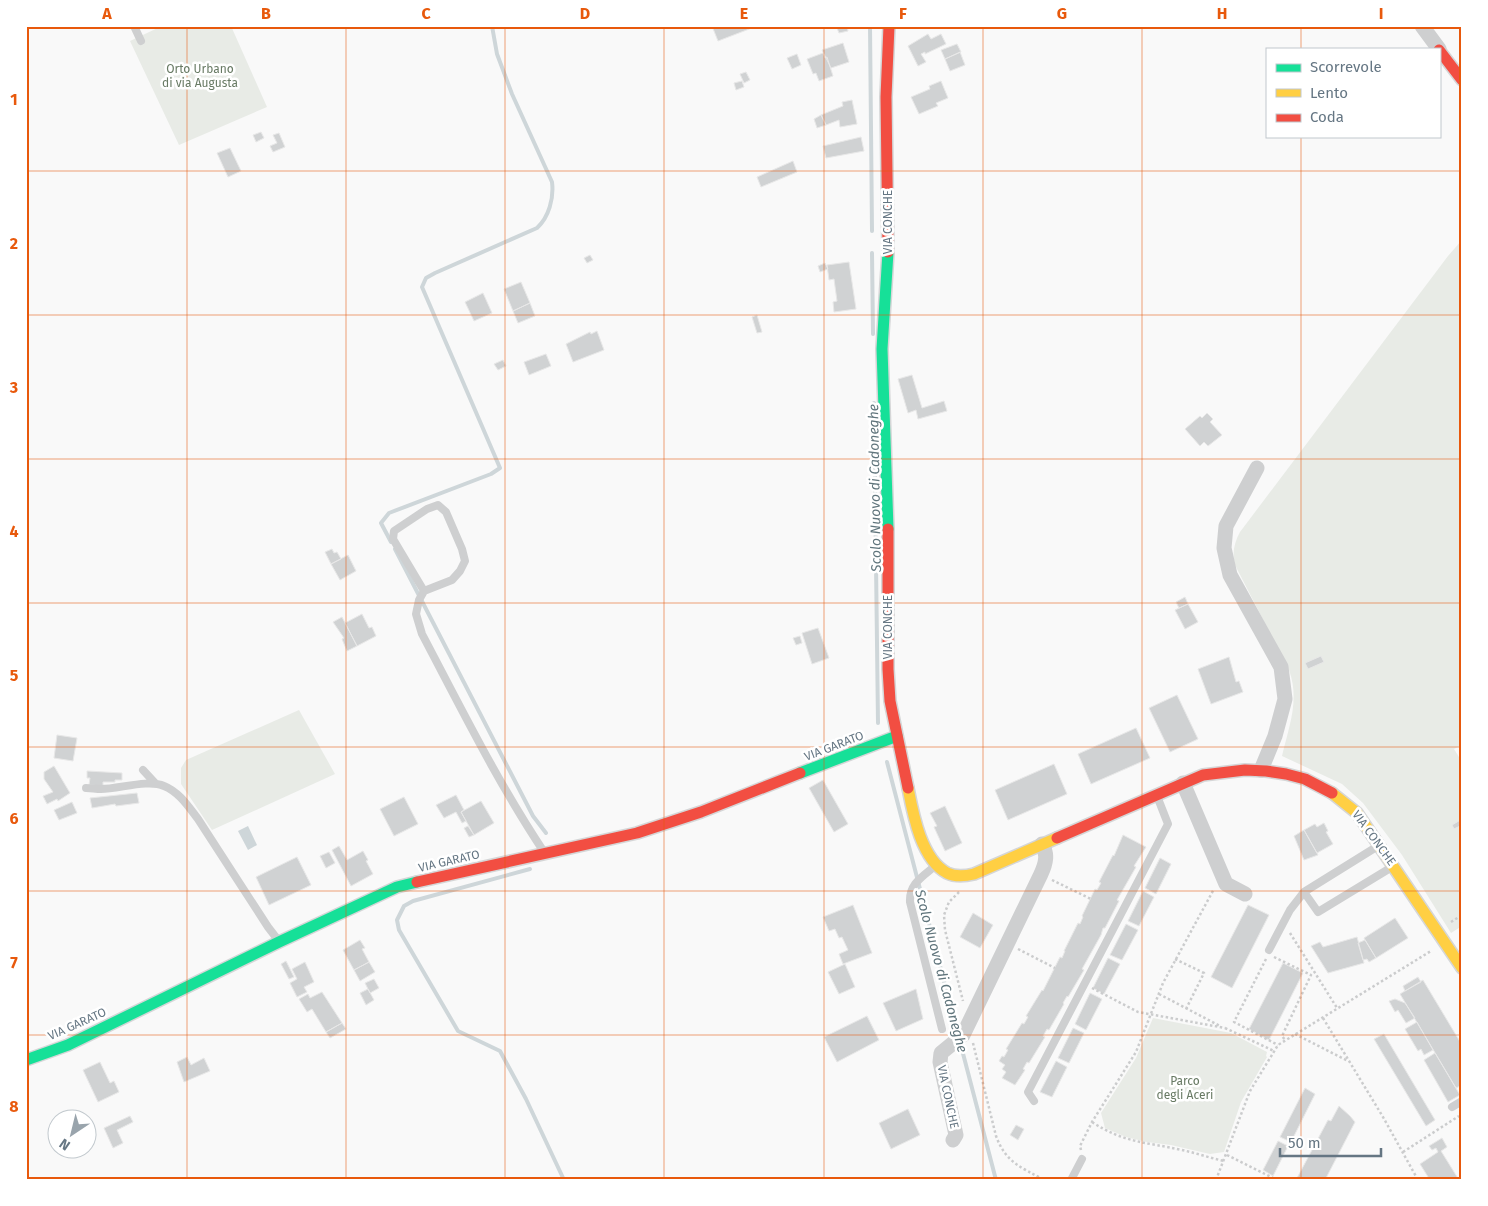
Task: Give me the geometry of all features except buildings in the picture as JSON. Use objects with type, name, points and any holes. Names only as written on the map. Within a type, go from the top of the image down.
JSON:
[{"type":"street","name":"VIA CONCHE","points":[[889,26],[886,97],[889,239],[882,349],[888,502],[888,669],[890,700],[897,736],[920,836],[926,850],[937,865],[947,873],[955,875],[974,874],[1203,775],[1220,772],[1261,770],[1296,775],[1336,795],[1357,813],[1462,968]]},
{"type":"street","points":[[1422,26],[1438,48]]},
{"type":"street","points":[[1440,50],[1462,80]]},
{"type":"street","points":[[1257,468],[1226,526],[1224,548],[1230,576],[1281,667],[1285,699],[1275,736],[1261,770]]},
{"type":"street","name":"VIA GARATO","points":[[26,1060],[68,1045],[279,942],[396,888],[427,879],[637,833],[702,812],[897,736]]},
{"type":"street","points":[[1183,783],[1226,884],[1245,894]]},
{"type":"street","name":"VIA CONCHE","points":[[953,1140],[956,1135],[940,1062],[940,1053],[963,1035],[1046,864],[1045,851],[1042,844]]},
{"type":"lane","points":[[134,26],[141,41]]},
{"type":"lane","points":[[424,591],[393,539],[394,531],[427,509],[438,505],[446,512],[465,560],[460,572],[452,580],[424,591],[419,600],[416,614],[422,634],[520,817],[545,854]]},
{"type":"lane","points":[[143,770],[155,783]]},
{"type":"lane","points":[[86,788],[101,789],[155,783],[169,788],[185,802],[279,942]]},
{"type":"lane","points":[[1034,1101],[1028,1092],[1168,824],[1157,794]]},
{"type":"lane","points":[[1271,952],[1290,910],[1304,892],[1380,845]]},
{"type":"lane","points":[[937,865],[913,885],[910,893],[910,902],[942,1029]]},
{"type":"lane","points":[[1304,892],[1318,912],[1394,866]]},
{"type":"lane","points":[[1452,1107],[1462,1101]]},
{"type":"lane","points":[[1071,1180],[1082,1159]]},
{"type":"path","points":[[1041,874],[1091,899]]},
{"type":"path","points":[[1082,1159],[1080,1146],[1092,1122],[1136,1052],[1175,959],[1222,874]]},
{"type":"path","points":[[1447,916],[1450,922],[1462,915]]},
{"type":"path","points":[[1287,930],[1313,974],[1337,1008]]},
{"type":"path","points":[[1007,943],[1055,968]]},
{"type":"path","points":[[1216,1180],[1250,1091],[1278,1045],[1434,950]]},
{"type":"path","points":[[1278,1045],[1234,1022],[1271,952],[1313,974]]},
{"type":"path","points":[[1175,959],[1204,973],[1186,1009]]},
{"type":"path","points":[[1285,1040],[1282,1036],[1313,974]]},
{"type":"path","points":[[1085,984],[1138,1012],[1225,1028]]},
{"type":"path","points":[[1159,994],[1274,1051]]},
{"type":"path","points":[[1323,1018],[1418,1180]]},
{"type":"path","points":[[1295,1034],[1349,1062]]},
{"type":"path","points":[[1403,1152],[1462,1114]]},
{"type":"path","points":[[1092,1122],[1120,1137],[1135,1142],[1182,1150],[1224,1161]]},
{"type":"path","points":[[1227,1154],[1277,1180]]},
{"type":"green space","name":"Orto Urbano di via Augusta","points":[[162,26],[231,26],[267,107],[179,145],[130,41]]},
{"type":"green space","points":[[1462,240],[1462,745],[1454,749],[1462,762],[1462,926],[1451,933],[1402,855],[1363,803],[1342,784],[1282,756],[1292,713],[1294,692],[1292,681],[1289,670],[1235,565],[1234,552],[1240,532]]},
{"type":"green space","points":[[299,710],[335,774],[212,830],[181,784],[181,768],[186,760]]},
{"type":"green space","name":"Parco degli Aceri","points":[[1153,1018],[1231,1033],[1267,1052],[1267,1057],[1241,1102],[1224,1152],[1210,1154],[1171,1145],[1147,1142],[1126,1137],[1105,1128],[1101,1113],[1136,1058]]},
{"type":"shaded area","points":[[248,826],[257,845],[248,850],[238,831]]},
{"type":"waterway","points":[[391,542],[381,523],[389,513],[491,474],[500,468],[422,287],[426,278],[435,273],[537,228],[545,218],[550,207],[552,182],[512,94],[497,54],[492,26]]},
{"type":"waterway","name":"Scolo Nuovo di Cadoneghe","points":[[870,26],[872,231]]},
{"type":"waterway","name":"Scolo Nuovo di Cadoneghe","points":[[872,253],[873,334]]},
{"type":"waterway","name":"Scolo Nuovo di Cadoneghe","points":[[874,403],[878,723]]},
{"type":"waterway","points":[[395,549],[533,816],[546,833]]},
{"type":"waterway","name":"Scolo Nuovo di Cadoneghe","points":[[887,762],[958,1035]]},
{"type":"waterway","points":[[530,869],[413,901],[404,906],[397,920],[399,930],[458,1031],[500,1051],[526,1099],[564,1180]]},
{"type":"waterway","name":"Scolo Nuovo di Cadoneghe","points":[[960,1042],[996,1180]]},
{"type":"traffic: fast","points":[[888,252],[882,349],[888,529]]},
{"type":"traffic: fast","points":[[800,773],[897,736]]},
{"type":"traffic: fast","points":[[26,1060],[68,1045],[279,942],[397,887],[417,882]]},
{"type":"traffic: slow","points":[[908,788],[916,823],[925,847],[938,866],[947,873],[960,876],[974,874],[1057,838]]},
{"type":"traffic: slow","points":[[1332,793],[1357,813],[1462,968]]},
{"type":"traffic: jam","points":[[888,252],[886,97],[889,26]]},
{"type":"traffic: jam","points":[[1440,51],[1462,80]]},
{"type":"traffic: jam","points":[[888,529],[888,669],[890,701],[908,788]]},
{"type":"traffic: jam","points":[[1057,838],[1203,775],[1245,770],[1266,771],[1305,779],[1332,793]]},
{"type":"traffic: jam","points":[[417,882],[637,833],[701,812],[800,773]]}]
